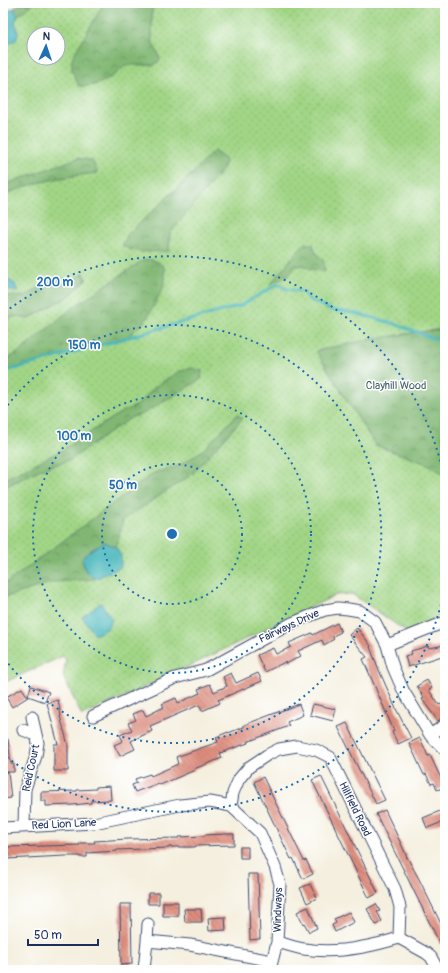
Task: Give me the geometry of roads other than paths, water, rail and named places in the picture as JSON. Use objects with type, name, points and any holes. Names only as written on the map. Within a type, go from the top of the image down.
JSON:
[{"type":"street","name":"Fairways Drive","points":[[93,716],[175,678],[206,670],[292,623],[325,610],[338,608],[360,611],[375,622],[387,645],[393,666],[403,690],[430,735],[445,750]]},
{"type":"street","points":[[387,645],[445,622]]},
{"type":"street","name":"Reid Court","points":[[24,826],[25,789],[36,756],[38,743],[32,717]]},
{"type":"street","points":[[430,735],[445,725]]},
{"type":"street","name":"Reid Court","points":[[23,730],[36,735]]},
{"type":"street","name":"Hillfield Road","points":[[231,806],[233,793],[239,779],[249,767],[279,749],[297,746],[316,750],[330,757],[394,889],[400,907],[399,938]]},
{"type":"street","name":"Red Lion Lane","points":[[3,828],[94,823],[180,805],[210,802],[231,806]]},
{"type":"street","name":"Windways","points":[[231,806],[260,833],[275,867],[280,884],[277,942],[271,965]]},
{"type":"street","points":[[144,970],[148,924]]},
{"type":"street","points":[[277,942],[304,949],[330,950],[360,947],[399,938],[431,957],[438,970]]},
{"type":"street","points":[[147,941],[190,945],[271,965]]},
{"type":"water","points":[[14,8],[18,15],[15,22],[18,33],[16,40],[3,47],[3,12]]},
{"type":"water","points":[[3,276],[15,284],[18,292],[3,288]]},
{"type":"water","points":[[104,542],[116,547],[121,556],[121,567],[95,579],[85,570],[82,558],[88,552]]},
{"type":"water","points":[[101,603],[112,620],[107,629],[95,635],[82,617]]},
{"type":"waterway","points":[[3,372],[240,306],[278,284],[286,289],[303,292],[310,300],[331,310],[354,313],[392,323],[440,341],[439,352],[445,355]]},
{"type":"park label","name":"Clayhill Wood","points":[[396,385]]}]
